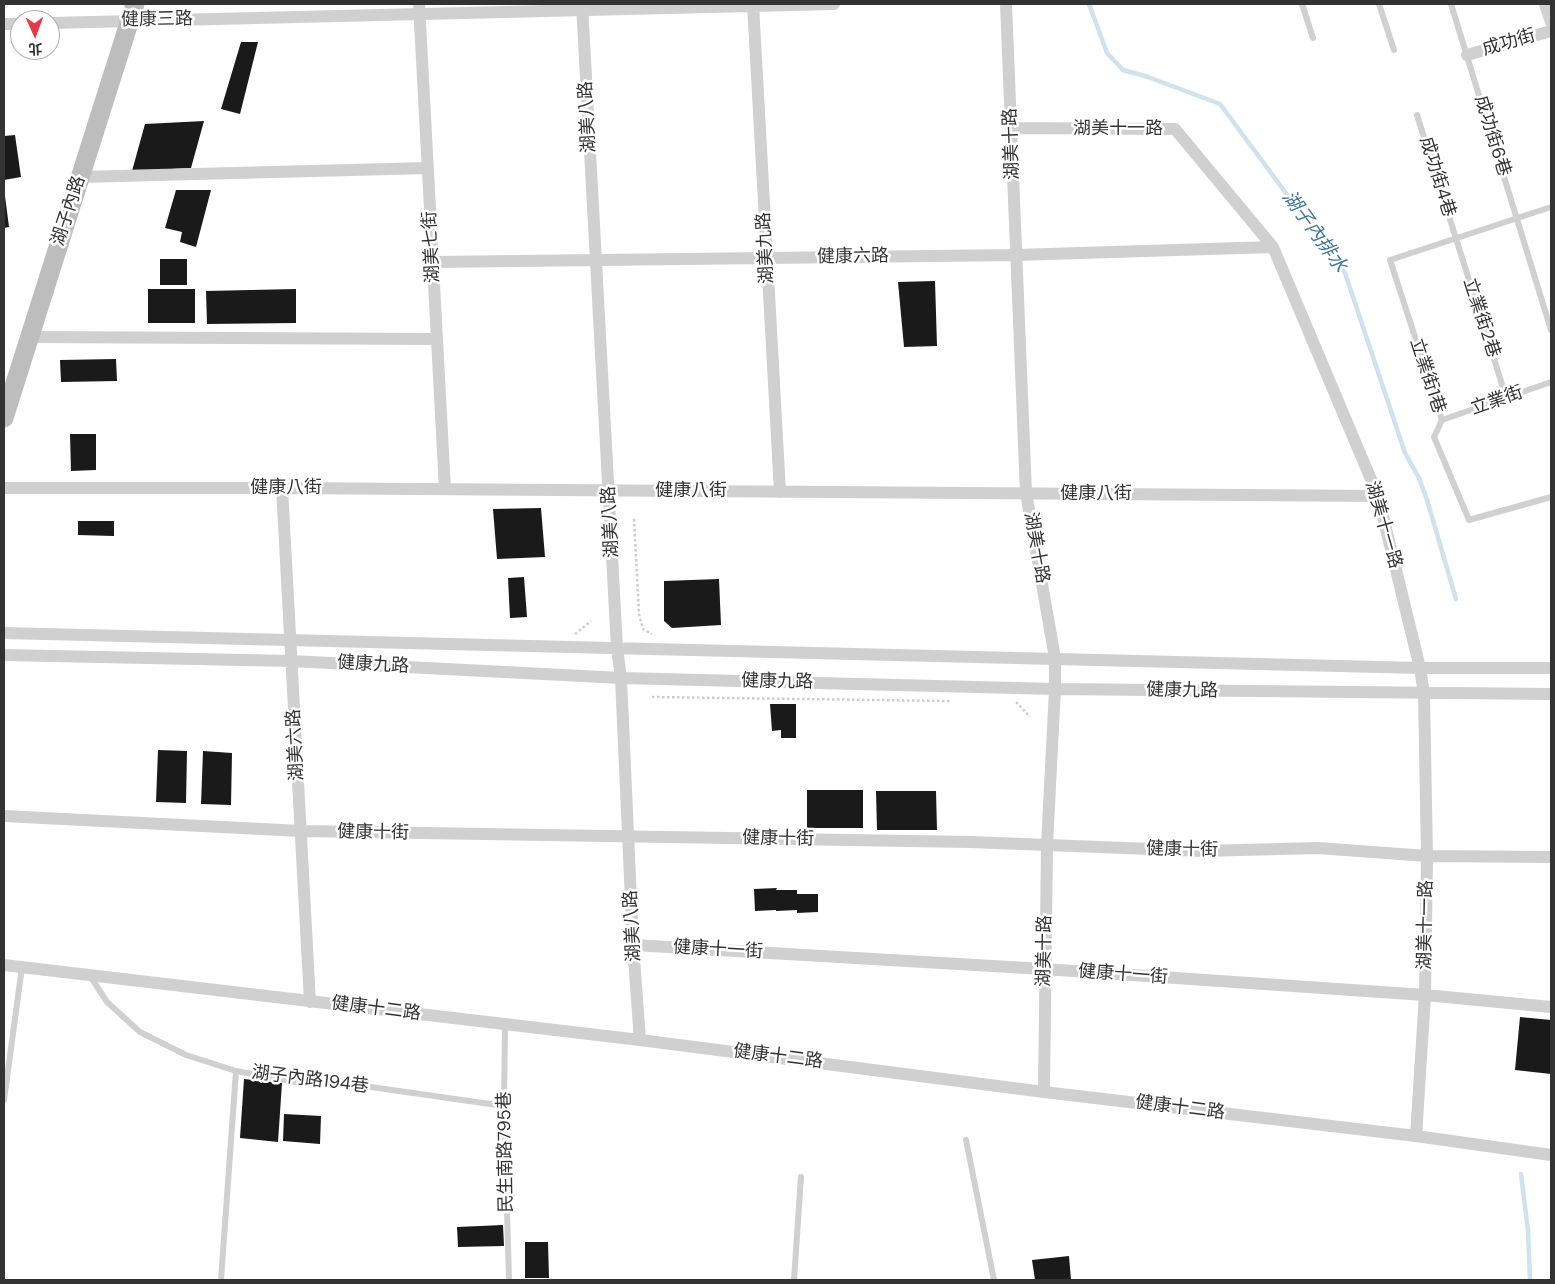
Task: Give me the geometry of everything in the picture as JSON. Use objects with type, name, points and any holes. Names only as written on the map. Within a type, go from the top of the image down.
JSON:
[{"type":"street","name":"健康三路","points":[[60,22],[132,12],[834,4]]},
{"type":"street","name":"湖美十路","points":[[1006,4],[1026,494],[1055,658],[1047,845],[1044,1092]]},
{"type":"street","points":[[1545,4],[1551,22]]},
{"type":"street","name":"湖美九路","points":[[753,5],[780,492]]},
{"type":"street","name":"湖美八路","points":[[582,7],[640,1040]]},
{"type":"street","name":"湖美七街","points":[[419,9],[445,489]]},
{"type":"street","name":"湖子內路","points":[[4,418],[132,12]]},
{"type":"street","name":"成功街","points":[[1467,55],[1551,31]]},
{"type":"street","name":"湖美十一路","points":[[1011,128],[1175,129],[1273,247],[1378,496],[1420,668],[1424,694],[1427,856],[1425,996],[1416,1136]]},
{"type":"street","points":[[80,177],[428,168]]},
{"type":"street","name":"健康六路","points":[[433,262],[1016,255],[1273,247]]},
{"type":"street","points":[[29,337],[437,339]]},
{"type":"street","name":"健康八街","points":[[4,488],[282,488],[1378,496]]},
{"type":"street","name":"湖美六路","points":[[282,488],[310,1002]]},
{"type":"street","points":[[4,633],[1420,668],[1551,668]]},
{"type":"street","name":"健康九路","points":[[4,655],[291,661],[621,678],[1055,689],[1551,694]]},
{"type":"street","name":"健康十街","points":[[4,816],[301,831],[972,842],[1202,851],[1318,848],[1427,856],[1551,857]]},
{"type":"street","name":"健康十一街","points":[[634,945],[1044,969],[1425,996],[1551,1007]]},
{"type":"street","name":"健康十二路","points":[[4,965],[640,1040],[1044,1092],[1416,1136],[1551,1155]]},
{"type":"lane","points":[[1302,4],[1313,38]]},
{"type":"lane","points":[[1379,4],[1394,50]]},
{"type":"lane","name":"成功街6巷","points":[[1451,4],[1551,330]]},
{"type":"lane","name":"成功街4巷","points":[[1417,115],[1456,239]]},
{"type":"lane","points":[[1456,239],[1516,217],[1551,207]]},
{"type":"lane","name":"立業街1巷","points":[[1456,239],[1390,260],[1442,420],[1434,437],[1469,520],[1551,497]]},
{"type":"lane","name":"立業街2巷","points":[[1456,239],[1506,397]]},
{"type":"lane","name":"立業街","points":[[1442,420],[1551,382]]},
{"type":"lane","points":[[4,1100],[22,967]]},
{"type":"lane","name":"湖子內路194巷","points":[[89,975],[107,1002],[140,1032],[186,1055],[236,1071],[295,1082],[364,1086],[504,1106]]},
{"type":"lane","name":"民生南路795巷","points":[[505,1024],[504,1106],[509,1280]]},
{"type":"lane","points":[[221,1280],[236,1071]]},
{"type":"lane","points":[[966,1140],[994,1280]]},
{"type":"lane","points":[[794,1280],[801,1177]]},
{"type":"path","points":[[634,519],[639,614],[643,629],[656,635]]},
{"type":"path","points":[[652,697],[958,701]]},
{"type":"path","points":[[1007,702],[1017,702],[1030,716]]},
{"type":"building","points":[[241,42],[258,42],[240,114],[221,109]]},
{"type":"building","points":[[204,121],[191,168],[132,171],[145,124]]},
{"type":"building","points":[[15,135],[21,177],[4,180],[4,136]]},
{"type":"building","points":[[176,190],[211,190],[196,247],[180,242],[182,232],[165,228]]},
{"type":"building","points":[[4,197],[9,227],[4,228]]},
{"type":"building","points":[[160,259],[187,259],[187,285],[160,285]]},
{"type":"building","points":[[935,281],[937,346],[904,347],[898,282]]},
{"type":"building","points":[[148,289],[195,289],[195,323],[148,323]]},
{"type":"building","points":[[296,289],[296,323],[207,324],[206,291]]},
{"type":"building","points":[[116,359],[117,381],[61,382],[60,360]]},
{"type":"building","points":[[70,434],[96,434],[96,470],[71,471]]},
{"type":"building","points":[[541,508],[545,557],[497,559],[493,509]]},
{"type":"building","points":[[78,521],[114,521],[114,536],[78,535]]},
{"type":"building","points":[[524,577],[527,617],[510,618],[508,578]]},
{"type":"building","points":[[719,579],[721,625],[672,628],[664,621],[664,581]]},
{"type":"building","points":[[770,704],[796,704],[796,738],[781,738],[781,730],[772,731]]},
{"type":"building","points":[[158,750],[187,751],[186,803],[156,802]]},
{"type":"building","points":[[203,751],[232,753],[231,805],[201,804]]},
{"type":"building","points":[[807,790],[863,790],[863,828],[807,828]]},
{"type":"building","points":[[876,791],[936,791],[937,830],[877,830]]},
{"type":"building","points":[[777,888],[776,890],[797,890],[797,894],[818,894],[818,912],[797,913],[797,910],[755,911],[754,889]]},
{"type":"building","points":[[1520,1017],[1551,1020],[1551,1074],[1515,1070]]},
{"type":"building","points":[[244,1079],[282,1083],[278,1142],[240,1138]]},
{"type":"building","points":[[284,1114],[321,1116],[320,1144],[283,1141]]},
{"type":"building","points":[[503,1225],[504,1246],[458,1247],[457,1227]]},
{"type":"building","points":[[525,1242],[548,1242],[549,1278],[525,1278]]},
{"type":"building","points":[[1069,1256],[1071,1280],[1035,1280],[1032,1260]]},
{"type":"waterway","name":"湖子內排水","points":[[1089,4],[1107,53],[1123,70],[1148,77],[1220,104],[1345,273],[1405,453],[1419,478],[1427,500],[1456,599]]},
{"type":"waterway","points":[[1521,1174],[1528,1231],[1530,1280]]}]
